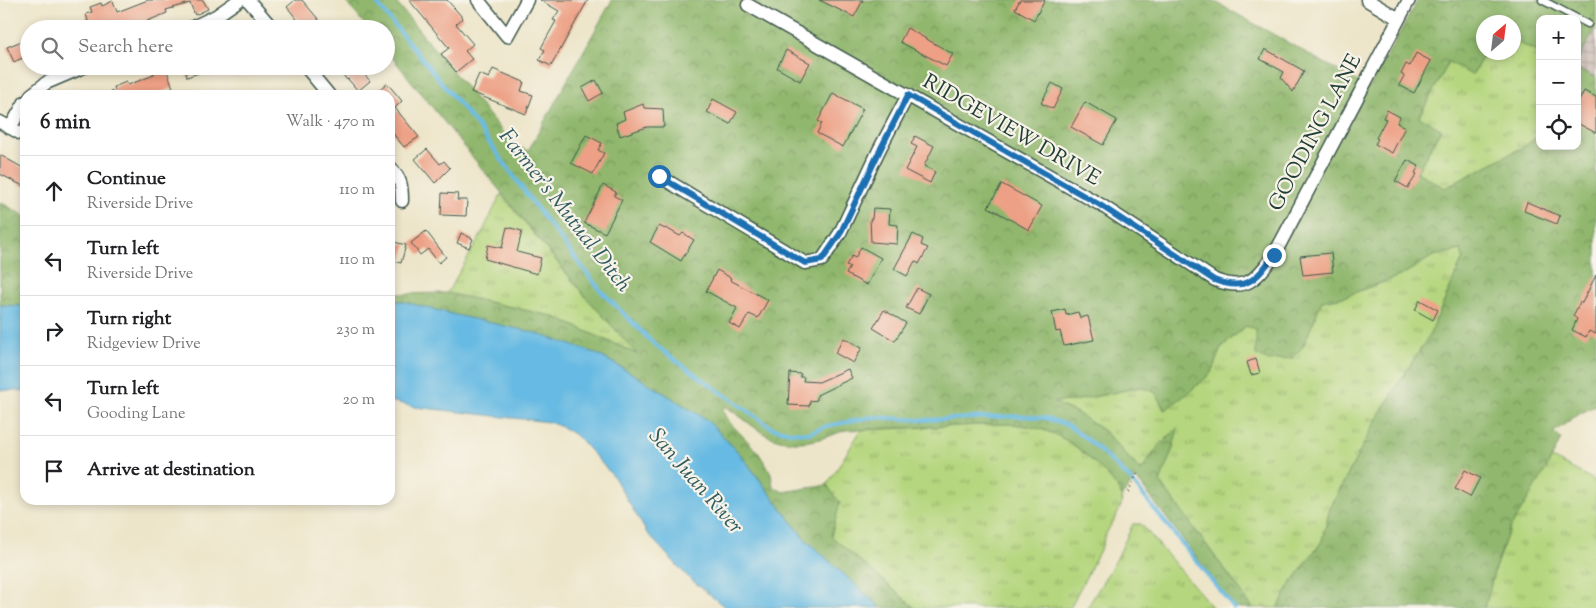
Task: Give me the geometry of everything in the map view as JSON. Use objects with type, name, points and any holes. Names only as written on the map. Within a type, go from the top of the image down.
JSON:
[{"type":"street","points":[[208,20],[239,0]]},
{"type":"street","points":[[248,0],[265,20]]},
{"type":"street","points":[[478,0],[508,36],[527,0]]},
{"type":"street","points":[[1367,0],[1399,19]]},
{"type":"street","name":"GOODING LANE","points":[[1252,281],[1262,272],[1274,255],[1409,0]]},
{"type":"street","name":"RIDGEVIEW DRIVE","points":[[748,5],[1100,205],[1214,280],[1228,285],[1240,285],[1252,281]]},
{"type":"street","points":[[37,90],[46,83],[65,75]]},
{"type":"street","points":[[312,75],[325,90]]},
{"type":"street","points":[[659,176],[805,263],[822,260],[840,234],[908,95]]},
{"type":"street","points":[[20,108],[5,125],[20,133]]},
{"type":"street","points":[[395,173],[402,187],[402,201]]},
{"type":"lane","points":[[1542,0],[1588,24]]},
{"type":"path","points":[[1128,492],[1138,472]]},
{"type":"shaded area","points":[[1596,27],[1596,78],[1581,70],[1581,55]]},
{"type":"green space","points":[[344,0],[394,0],[512,143],[528,151],[612,0],[1212,0],[1369,88],[1418,0],[1596,0],[1596,27],[1581,55],[1581,15],[1536,15],[1536,52],[1521,44],[1521,15],[1476,15],[1476,60],[1481,60],[1472,75],[1449,62],[1419,117],[1441,129],[1417,172],[1445,188],[1525,146],[1536,137],[1536,150],[1581,150],[1581,70],[1596,78],[1596,405],[1573,418],[1554,432],[1561,439],[1545,471],[1509,530],[1495,568],[1485,608],[1278,608],[1290,585],[1322,541],[1330,508],[1380,413],[1430,334],[1463,258],[1461,250],[1433,256],[1402,275],[1343,297],[1322,301],[1303,347],[1292,358],[1269,361],[1256,355],[1256,329],[1246,326],[1221,347],[1211,373],[1165,410],[1155,392],[1140,387],[1074,401],[1053,402],[1077,413],[1104,431],[1141,471],[1158,447],[1178,427],[1173,448],[1160,482],[1253,608],[1235,608],[1136,478],[1122,496],[1102,470],[1078,448],[1046,431],[1022,425],[1008,424],[845,430],[815,440],[794,442],[773,438],[763,433],[725,406],[723,411],[731,424],[758,452],[771,473],[773,486],[783,492],[827,485],[840,503],[831,536],[915,608],[881,608],[804,538],[740,454],[706,419],[595,353],[401,301],[395,301],[395,294],[447,293],[552,316],[637,354],[585,296],[395,61],[395,20],[361,20]]},
{"type":"green space","points":[[1521,44],[1536,52],[1536,138],[1525,146],[1445,188],[1417,172],[1441,130],[1419,117],[1449,62],[1472,75],[1481,60],[1521,60]]},
{"type":"green space","points":[[501,194],[585,296],[639,355],[552,316],[447,293],[480,237]]},
{"type":"green space","points":[[0,202],[20,213],[20,306],[0,305]]},
{"type":"green space","points":[[1461,250],[1463,258],[1430,334],[1380,413],[1330,508],[1322,541],[1290,585],[1278,608],[1253,608],[1160,482],[1173,448],[1177,428],[1158,447],[1141,471],[1104,431],[1077,413],[1051,402],[1074,401],[1140,387],[1155,392],[1164,410],[1211,373],[1221,348],[1246,326],[1256,329],[1312,323],[1322,301],[1343,297],[1402,275],[1433,256]]},
{"type":"green space","points":[[1008,424],[1038,428],[1062,438],[1094,462],[1113,482],[1122,495],[1119,510],[1070,608],[915,608],[831,536],[839,503],[827,485],[861,430]]},
{"type":"green space","points":[[1552,458],[1596,481],[1596,608],[1485,608],[1495,568],[1509,530]]},
{"type":"green space","points":[[1133,524],[1141,524],[1213,608],[1087,608],[1116,560]]},
{"type":"water","name":"San Juan River","points":[[395,301],[532,332],[595,353],[706,419],[740,454],[804,538],[881,608],[726,608],[688,577],[647,533],[614,477],[577,436],[549,422],[415,407],[395,402]]},
{"type":"water","points":[[0,305],[20,306],[20,391],[0,390]]},
{"type":"building","points":[[148,0],[203,0],[208,9],[195,15],[190,3],[166,10],[167,13],[150,20],[88,20],[86,14],[92,12],[90,7],[101,3],[102,6],[113,1],[117,12]]},
{"type":"building","points":[[295,0],[302,0],[319,20],[298,20],[287,7]]},
{"type":"building","points":[[409,0],[447,0],[463,18],[456,24],[473,44],[465,51],[472,59],[456,72],[441,54],[449,48]]},
{"type":"building","points":[[540,0],[588,0],[551,66],[539,60],[545,50],[541,48],[556,21],[553,20],[559,11]]},
{"type":"building","points":[[819,0],[863,0],[854,17]]},
{"type":"building","points":[[1020,0],[1045,0],[1034,20],[1015,9]]},
{"type":"building","points":[[907,28],[953,54],[946,66],[900,42]]},
{"type":"building","points":[[20,42],[20,59],[14,62],[7,47]]},
{"type":"building","points":[[1265,49],[1304,71],[1293,92],[1281,78],[1284,72],[1260,59]]},
{"type":"building","points":[[786,50],[810,63],[800,81],[777,68]]},
{"type":"building","points":[[1416,53],[1431,61],[1414,93],[1399,85],[1404,76],[1401,74],[1406,64],[1410,66]]},
{"type":"building","points":[[493,69],[524,82],[521,91],[533,95],[526,114],[471,92],[479,74],[489,78]]},
{"type":"building","points":[[154,75],[168,75],[173,88],[168,90],[115,90],[114,87],[126,82],[128,85]]},
{"type":"building","points":[[343,75],[365,75],[370,81],[357,90]]},
{"type":"building","points":[[596,80],[603,93],[589,101],[582,88]]},
{"type":"building","points":[[387,83],[393,90],[379,90]]},
{"type":"building","points":[[1052,83],[1063,89],[1053,109],[1041,103]]},
{"type":"building","points":[[1584,91],[1596,97],[1596,133],[1581,125],[1581,97]]},
{"type":"building","points":[[395,93],[402,101],[395,108]]},
{"type":"building","points":[[833,93],[863,109],[843,147],[817,133],[822,123],[818,121]]},
{"type":"building","points":[[713,99],[737,112],[730,124],[707,112]]},
{"type":"building","points":[[1085,102],[1117,120],[1103,145],[1071,127]]},
{"type":"building","points":[[643,104],[644,108],[663,109],[664,127],[647,127],[620,136],[616,123],[625,119],[623,112]]},
{"type":"building","points":[[395,108],[419,137],[404,147],[395,136]]},
{"type":"building","points":[[1387,110],[1400,117],[1397,123],[1405,127],[1392,153],[1375,144],[1378,139],[1376,138],[1386,119],[1383,118]]},
{"type":"building","points":[[586,135],[602,143],[598,150],[604,153],[593,174],[571,163]]},
{"type":"building","points":[[915,136],[934,146],[924,166],[935,172],[930,183],[905,170],[917,147],[911,144]]},
{"type":"building","points":[[427,149],[440,164],[444,161],[450,168],[435,183],[415,159]]},
{"type":"building","points":[[0,155],[20,166],[20,184],[0,174]]},
{"type":"building","points":[[1407,160],[1419,166],[1415,173],[1417,174],[1408,188],[1395,181]]},
{"type":"building","points":[[1002,184],[1042,206],[1029,230],[988,207]]},
{"type":"building","points":[[603,185],[616,192],[614,196],[622,200],[605,233],[584,223]]},
{"type":"building","points":[[442,193],[458,194],[457,200],[467,200],[466,216],[441,215]]},
{"type":"building","points":[[1527,202],[1560,216],[1557,224],[1524,211]]},
{"type":"building","points":[[873,208],[890,209],[889,224],[898,225],[897,244],[871,242],[870,219],[872,219]]},
{"type":"building","points":[[659,226],[680,236],[683,233],[694,240],[681,261],[650,242]]},
{"type":"building","points":[[507,227],[522,231],[517,252],[541,258],[537,274],[485,259],[488,245],[502,248]]},
{"type":"building","points":[[426,231],[446,257],[439,263],[428,249],[420,255],[411,243]]},
{"type":"building","points":[[461,233],[473,239],[469,248],[457,243]]},
{"type":"building","points":[[913,234],[923,239],[921,245],[928,248],[919,264],[915,261],[907,276],[894,269]]},
{"type":"building","points":[[395,242],[406,245],[401,263],[395,261]]},
{"type":"building","points":[[861,247],[881,258],[867,285],[846,274],[850,267],[846,265],[852,256],[855,258]]},
{"type":"building","points":[[1331,253],[1333,272],[1303,275],[1300,256]]},
{"type":"building","points":[[717,270],[731,278],[730,280],[768,300],[758,318],[749,314],[740,329],[729,323],[737,308],[706,291]]},
{"type":"building","points":[[1596,275],[1596,334],[1589,331],[1586,337],[1572,330],[1577,319],[1573,316]]},
{"type":"building","points":[[917,288],[929,294],[919,314],[906,308]]},
{"type":"building","points":[[1420,300],[1438,310],[1433,320],[1415,310]]},
{"type":"building","points":[[1065,309],[1066,315],[1078,312],[1080,318],[1088,316],[1094,340],[1064,346],[1060,331],[1056,332],[1052,312]]},
{"type":"building","points":[[884,310],[906,323],[895,341],[873,328]]},
{"type":"building","points":[[844,338],[862,348],[853,363],[835,353]]},
{"type":"building","points":[[1256,359],[1260,373],[1251,375],[1247,362]]},
{"type":"building","points":[[848,369],[852,378],[817,395],[817,400],[810,401],[809,406],[788,405],[790,373],[801,374],[800,377],[804,377],[803,381],[819,382]]},
{"type":"building","points":[[1465,470],[1480,478],[1470,497],[1455,489]]},
{"type":"waterway","name":"Farmer's Mutual Ditch","points":[[374,0],[390,20]]},
{"type":"waterway","name":"Farmer's Mutual Ditch","points":[[395,26],[478,127],[536,207],[600,290],[654,344],[772,428],[809,433],[827,426],[872,417],[923,420],[1021,416],[1046,418],[1067,425],[1092,443],[1131,480],[1234,608]]},
{"type":"route","points":[[659,176],[805,263],[822,260],[840,234],[908,95],[1100,205],[1214,280],[1228,285],[1240,285],[1252,281],[1262,272],[1274,255]]}]
